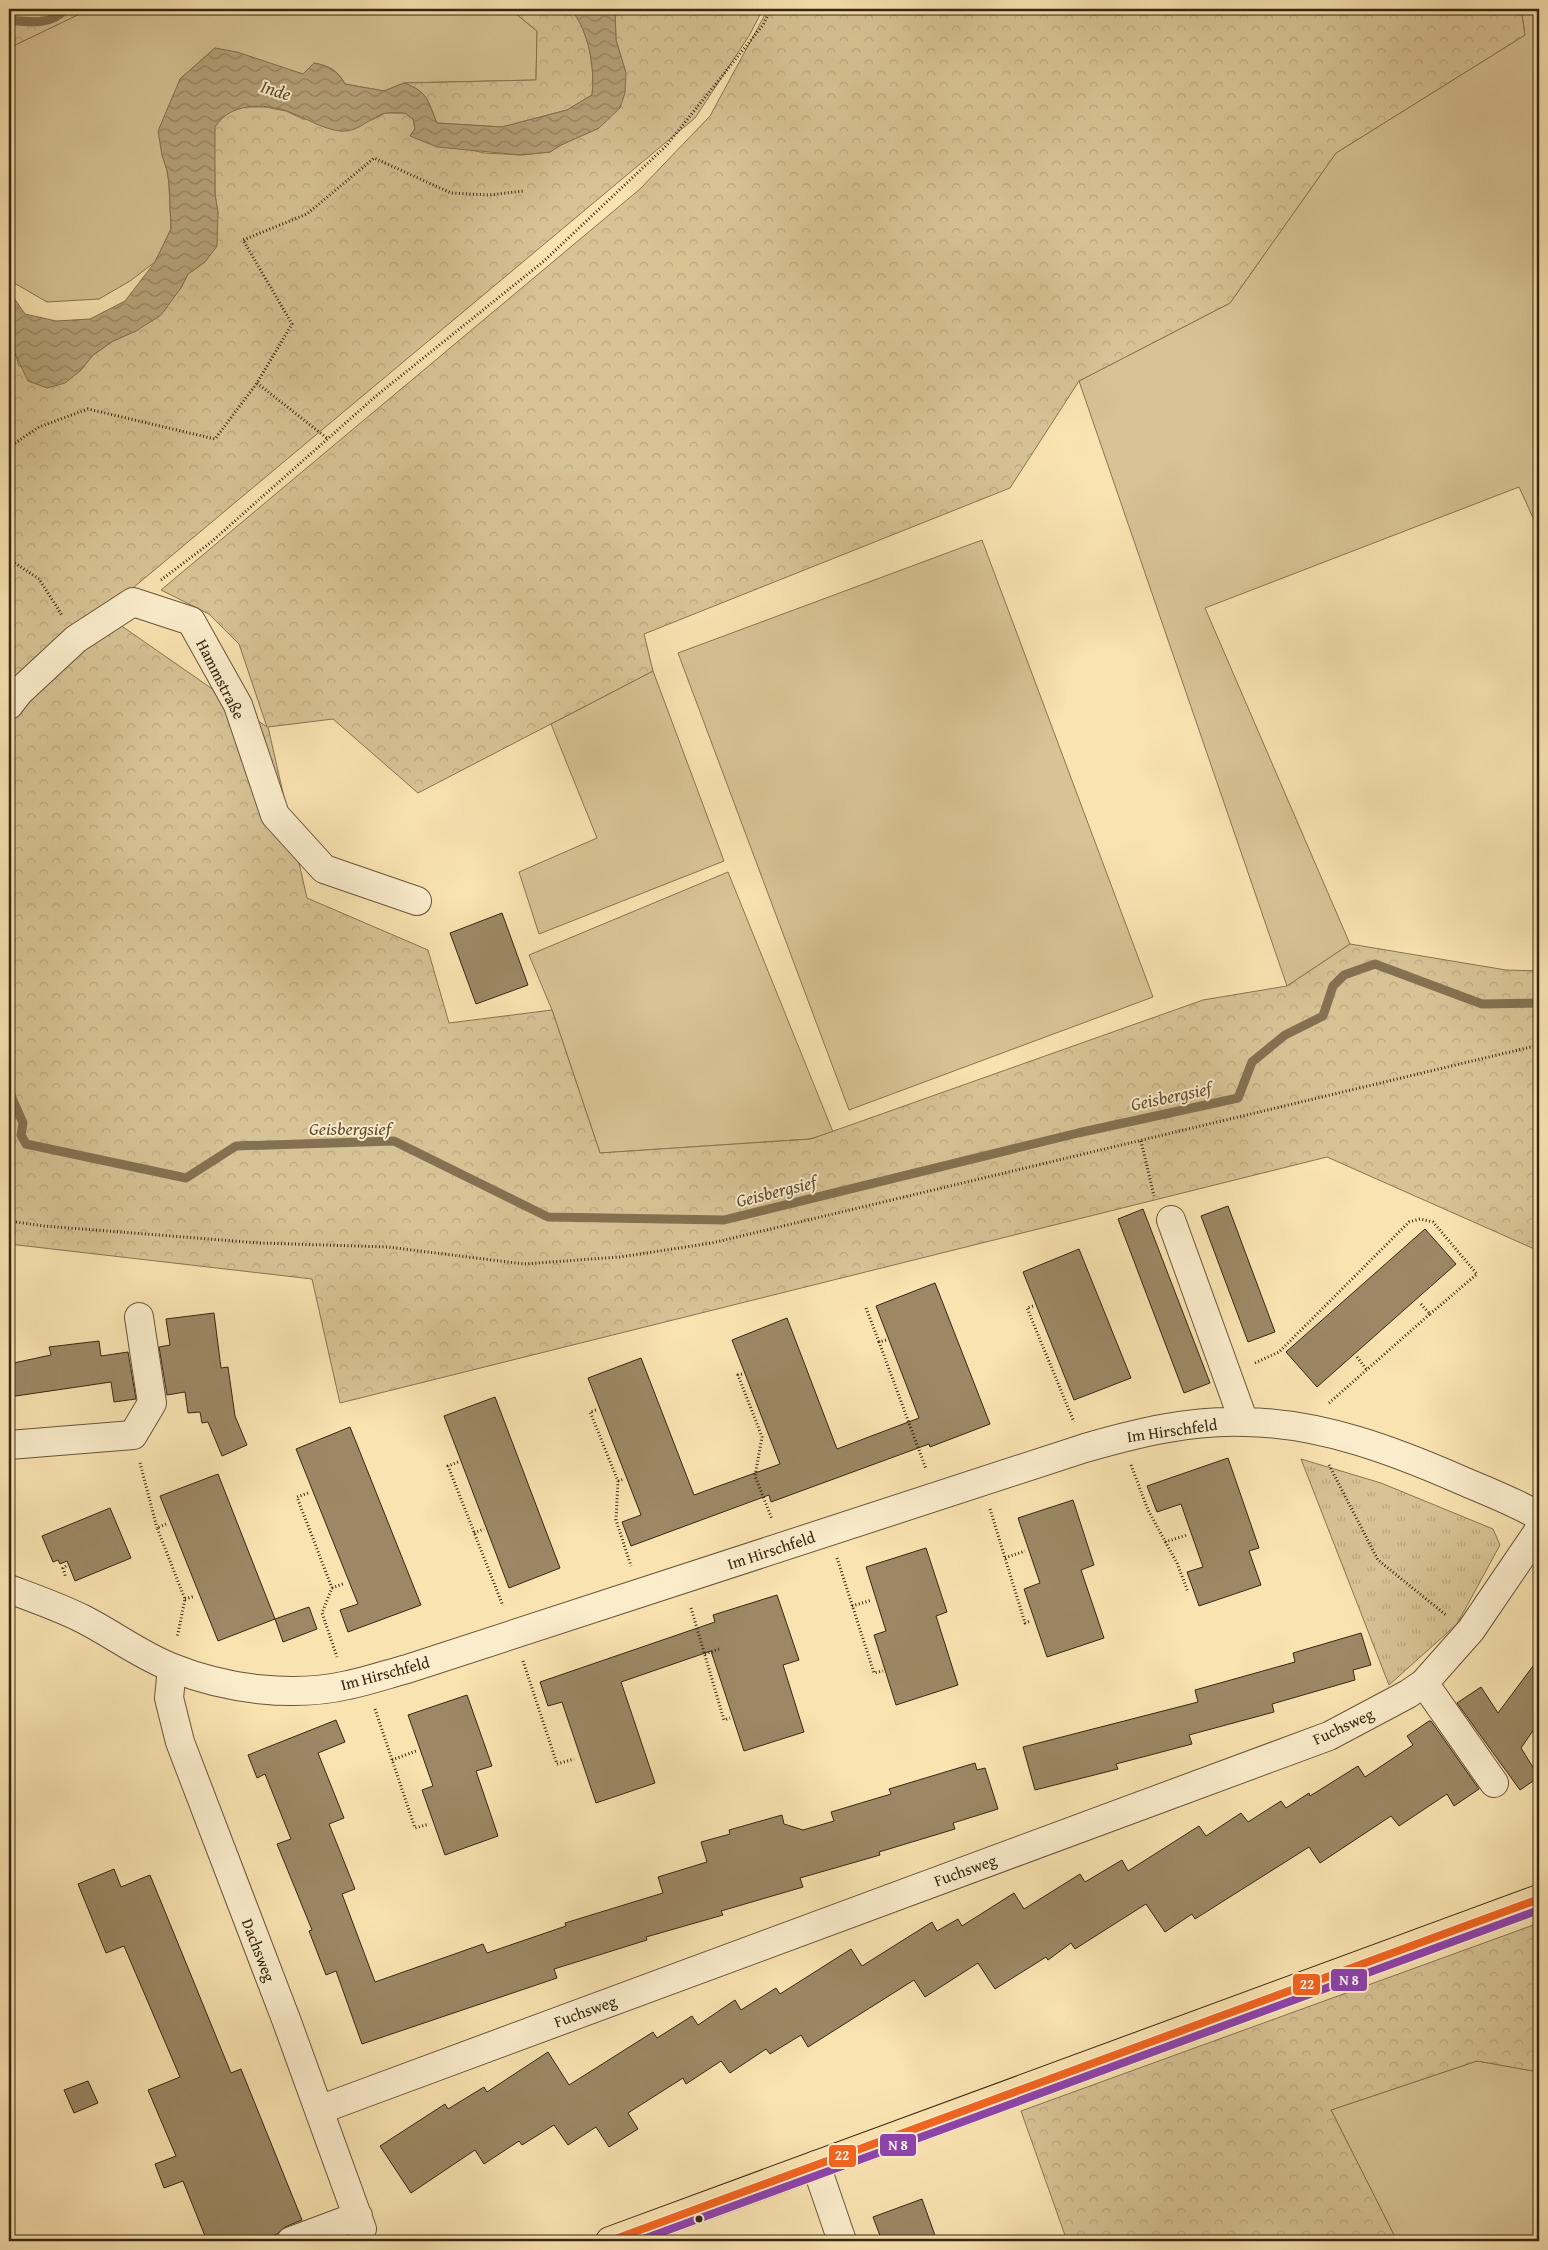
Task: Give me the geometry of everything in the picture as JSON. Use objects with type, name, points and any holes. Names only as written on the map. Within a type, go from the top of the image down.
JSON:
[{"type":"main road","points":[[610,2241],[1539,1899]]},
{"type":"street","points":[[9,705],[19,692],[76,639],[133,602]]},
{"type":"street","name":"Hammstraße","points":[[133,602],[191,621],[238,705],[275,815],[324,869],[417,901]]},
{"type":"street","points":[[1171,1220],[1244,1422]]},
{"type":"street","points":[[9,1445],[133,1435],[152,1403],[140,1317]]},
{"type":"street","name":"Im Hirschfeld","points":[[9,1588],[84,1619],[124,1643],[172,1668],[215,1681],[258,1689],[302,1690],[356,1683],[514,1634],[1084,1448],[1136,1433],[1169,1428],[1244,1422],[1279,1424],[1312,1429],[1404,1456],[1539,1516]]},
{"type":"street","name":"Fuchsweg","points":[[319,2110],[1329,1736],[1408,1694],[1424,1683],[1472,1630],[1539,1530]]},
{"type":"street","name":"Dachsweg","points":[[172,1668],[169,1698],[180,1742],[360,2223],[291,2241]]},
{"type":"street","points":[[1424,1683],[1494,1783]]},
{"type":"street","points":[[816,2165],[842,2241]]},
{"type":"path","points":[[133,602],[210,543],[376,396],[544,261],[666,146],[763,25],[771,9]]},
{"type":"path","points":[[9,447],[39,428],[88,409],[215,438],[257,383],[292,324],[243,240],[307,214],[374,158],[451,193],[490,195],[524,191]]},
{"type":"path","points":[[257,383],[328,439]]},
{"type":"path","points":[[9,558],[39,579],[76,639]]},
{"type":"path","points":[[9,1221],[44,1226],[260,1243],[388,1247],[524,1264],[620,1257],[712,1243],[1539,1045]]},
{"type":"path","points":[[1141,1141],[1158,1212],[1171,1220]]},
{"type":"path","points":[[1227,1375],[1279,1352],[1409,1222],[1420,1219],[1433,1222],[1477,1274],[1314,1416],[1312,1429],[1378,1560],[1457,1624],[1472,1630]]},
{"type":"path","points":[[1420,1303],[1430,1314]]},
{"type":"path","points":[[1032,1306],[1027,1308],[1084,1448]]},
{"type":"path","points":[[866,1308],[936,1496]]},
{"type":"path","points":[[879,1342],[886,1340]]},
{"type":"path","points":[[1356,1357],[1367,1370]]},
{"type":"path","points":[[1052,1369],[1058,1367]]},
{"type":"path","points":[[742,1374],[738,1375],[762,1437],[755,1476],[783,1546]]},
{"type":"path","points":[[596,1410],[590,1412],[618,1481],[616,1520],[619,1533],[641,1593]]},
{"type":"path","points":[[907,1417],[913,1414]]},
{"type":"path","points":[[133,1435],[156,1528],[184,1599],[172,1668]]},
{"type":"path","points":[[762,1437],[767,1436]]},
{"type":"path","points":[[1122,1437],[1148,1510],[1177,1563],[1188,1592]]},
{"type":"path","points":[[458,1462],[448,1466],[514,1634],[557,1764],[574,1758]]},
{"type":"path","points":[[618,1481],[624,1479]]},
{"type":"path","points":[[982,1481],[1025,1623],[1030,1621]]},
{"type":"path","points":[[308,1493],[297,1497],[332,1588],[322,1613],[392,1760],[415,1828],[429,1824]]},
{"type":"path","points":[[156,1528],[166,1524]]},
{"type":"path","points":[[474,1533],[484,1529]]},
{"type":"path","points":[[828,1532],[874,1673],[883,1671]]},
{"type":"path","points":[[1165,1542],[1187,1535]]},
{"type":"path","points":[[1005,1558],[1025,1551]]},
{"type":"path","points":[[683,1579],[724,1720],[730,1718]]},
{"type":"path","points":[[332,1588],[345,1583]]},
{"type":"path","points":[[184,1599],[195,1596]]},
{"type":"path","points":[[852,1606],[872,1600]]},
{"type":"path","points":[[705,1654],[719,1649]]},
{"type":"path","points":[[392,1760],[416,1751]]},
{"type":"green space","points":[[9,9],[90,9],[9,48]]},
{"type":"green space","points":[[90,9],[510,9],[537,31],[536,80],[404,83],[384,91],[345,84],[336,72],[329,67],[319,64],[314,63],[303,74],[215,48],[180,79],[162,155],[169,184],[171,229],[155,262],[130,281],[99,299],[47,302],[9,280],[9,48]]},
{"type":"green space","points":[[510,9],[571,9],[582,28],[589,50],[593,73],[592,95],[567,110],[502,127],[437,123],[423,94],[404,83],[536,80],[537,31]]},
{"type":"green space","points":[[615,9],[763,9],[749,36],[695,118],[103,613],[267,727],[239,644],[209,614],[161,590],[640,189],[710,116],[768,9],[1521,9],[1525,35],[1336,153],[1230,303],[1079,381],[1010,488],[644,634],[653,671],[418,793],[333,719],[268,727],[307,898],[428,950],[449,1023],[552,1010],[600,1153],[811,1139],[1203,1000],[1287,986],[1350,944],[1506,970],[1539,971],[1539,1251],[1327,1157],[340,1403],[312,1279],[9,1244],[9,341],[19,366],[80,371],[93,355],[113,341],[136,331],[181,288],[188,274],[205,262],[218,213],[215,194],[214,127],[220,118],[238,107],[265,107],[286,111],[303,119],[372,120],[385,113],[405,113],[413,119],[415,129],[410,136],[484,153],[521,155],[550,152],[599,128],[626,73],[616,40]]},
{"type":"green space","points":[[1521,9],[1539,9],[1539,531],[1519,487],[1205,608],[1350,944],[1287,986],[1079,381],[1230,303],[1336,153],[1525,35]]},
{"type":"green space","points":[[982,540],[1153,997],[849,1110],[678,653]]},
{"type":"green space","points":[[653,671],[724,861],[539,934],[519,872],[597,838],[551,724]]},
{"type":"green space","points":[[728,872],[833,1132],[810,1139],[600,1153],[552,1010],[529,955]]},
{"type":"green space","points":[[1301,1459],[1381,1483],[1493,1529],[1500,1545],[1457,1624],[1389,1685]]},
{"type":"green space","points":[[1539,1923],[1539,2072],[1477,2061],[1331,2110],[1397,2241],[1067,2241],[1021,2111]]},
{"type":"green space","points":[[1477,2061],[1539,2072],[1539,2241],[1397,2241],[1331,2110]]},
{"type":"water","name":"Inde","points":[[571,9],[615,9],[616,40],[626,73],[625,93],[620,108],[599,128],[550,152],[521,155],[437,147],[410,136],[415,129],[413,119],[405,113],[386,113],[353,130],[340,131],[327,128],[277,108],[257,106],[238,109],[221,119],[215,127],[215,194],[218,213],[217,246],[205,262],[188,274],[181,288],[161,315],[136,331],[113,341],[93,355],[80,371],[65,383],[47,388],[28,381],[9,341],[9,291],[25,314],[56,321],[90,319],[125,301],[155,262],[171,229],[169,184],[158,131],[180,79],[215,48],[237,52],[303,74],[314,63],[319,64],[336,72],[345,84],[384,91],[404,83],[423,94],[437,123],[502,127],[567,110],[592,95],[593,73],[589,50],[582,28]]},
{"type":"building","points":[[502,913],[528,985],[476,1004],[450,933]]},
{"type":"building","points":[[1228,1206],[1275,1332],[1248,1342],[1201,1216]]},
{"type":"building","points":[[1143,1209],[1210,1383],[1184,1393],[1118,1219]]},
{"type":"building","points":[[1425,1229],[1456,1264],[1317,1387],[1286,1352]]},
{"type":"building","points":[[1079,1249],[1131,1378],[1074,1400],[1023,1272]]},
{"type":"building","points":[[935,1283],[990,1424],[930,1447],[929,1444],[771,1502],[769,1495],[631,1546],[622,1522],[641,1515],[588,1378],[641,1358],[694,1495],[780,1464],[732,1340],[787,1318],[837,1449],[919,1418],[876,1306]]},
{"type":"building","points":[[214,1313],[221,1368],[228,1367],[235,1416],[247,1445],[222,1456],[208,1422],[202,1423],[200,1412],[188,1413],[185,1392],[167,1395],[159,1347],[170,1345],[166,1319]]},
{"type":"building","points":[[99,1341],[101,1356],[128,1352],[136,1399],[114,1402],[111,1382],[9,1397],[9,1364],[51,1355],[49,1347]]},
{"type":"building","points":[[495,1397],[560,1568],[509,1588],[444,1416]]},
{"type":"building","points":[[350,1427],[421,1605],[348,1632],[340,1610],[358,1604],[296,1449]]},
{"type":"building","points":[[1228,1458],[1259,1548],[1249,1551],[1261,1585],[1199,1606],[1187,1572],[1203,1567],[1181,1504],[1157,1512],[1147,1486]]},
{"type":"building","points":[[218,1474],[275,1619],[218,1641],[160,1496]]},
{"type":"building","points":[[1073,1500],[1094,1565],[1081,1570],[1104,1638],[1047,1657],[1024,1589],[1040,1583],[1018,1518]]},
{"type":"building","points":[[110,1508],[131,1558],[75,1581],[67,1561],[60,1564],[58,1560],[53,1562],[42,1536]]},
{"type":"building","points":[[926,1548],[947,1612],[936,1616],[958,1685],[896,1705],[874,1635],[886,1631],[866,1567]]},
{"type":"building","points":[[777,1595],[799,1660],[783,1665],[804,1732],[744,1751],[711,1651],[621,1682],[655,1783],[596,1803],[562,1702],[548,1706],[540,1682],[715,1622],[713,1615]]},
{"type":"building","points":[[309,1607],[317,1629],[283,1642],[275,1619]]},
{"type":"building","points":[[1361,1633],[1371,1665],[1353,1670],[1355,1680],[1272,1704],[1274,1712],[1189,1735],[1192,1744],[1116,1764],[1118,1769],[1035,1790],[1023,1747],[1198,1702],[1195,1690],[1295,1662],[1293,1653]]},
{"type":"building","points":[[1539,1658],[1539,1722],[1521,1748],[1539,1777],[1520,1790],[1457,1703],[1481,1687],[1498,1713]]},
{"type":"building","points":[[467,1695],[492,1766],[476,1771],[498,1836],[445,1855],[422,1790],[433,1786],[408,1715]]},
{"type":"building","points":[[336,1720],[345,1742],[318,1753],[344,1818],[329,1824],[355,1889],[342,1894],[375,1982],[483,1944],[487,1953],[566,1926],[565,1923],[663,1893],[658,1877],[707,1862],[701,1842],[730,1834],[729,1830],[782,1815],[784,1824],[803,1830],[834,1821],[831,1812],[891,1794],[889,1789],[975,1763],[977,1770],[985,1768],[998,1809],[953,1823],[955,1829],[879,1852],[880,1855],[800,1878],[803,1887],[721,1911],[723,1915],[646,1937],[647,1940],[554,1969],[557,1978],[362,2044],[336,1971],[326,1975],[309,1931],[312,1930],[277,1844],[291,1839],[265,1774],[257,1778],[248,1755]]},
{"type":"building","points":[[1431,1721],[1479,1789],[1454,1806],[1447,1794],[1399,1826],[1391,1816],[1320,1863],[1309,1847],[1195,1919],[1192,1914],[1165,1932],[1146,1904],[1075,1949],[1071,1943],[1048,1960],[1046,1957],[995,1989],[978,1963],[925,1997],[914,1980],[808,2047],[801,2035],[770,2054],[766,2049],[730,2073],[721,2061],[686,2084],[683,2078],[628,2113],[638,2129],[609,2147],[596,2127],[568,2145],[554,2125],[522,2145],[519,2141],[484,2164],[475,2150],[411,2193],[380,2146],[445,2104],[448,2109],[484,2087],[487,2092],[548,2052],[569,2085],[653,2032],[657,2038],[692,2016],[698,2025],[735,2000],[741,2010],[776,1988],[780,1994],[851,1949],[862,1966],[932,1922],[937,1931],[958,1919],[962,1926],[1014,1893],[1024,1909],[1080,1874],[1085,1882],[1122,1860],[1128,1871],[1199,1826],[1206,1836],[1241,1813],[1248,1822],[1281,1801],[1286,1808],[1309,1793],[1310,1796],[1358,1766],[1365,1777],[1413,1745],[1407,1736]]},
{"type":"building","points":[[114,1869],[121,1887],[150,1875],[231,2073],[241,2069],[302,2220],[285,2227],[277,2234],[259,2241],[207,2241],[183,2181],[164,2188],[155,2164],[176,2156],[148,2090],[180,2077],[124,1946],[106,1953],[78,1884]]},
{"type":"building","points":[[88,2081],[98,2103],[74,2113],[64,2090]]},
{"type":"building","points":[[922,2199],[937,2241],[882,2241],[873,2217]]},
{"type":"waterway","points":[[9,20],[39,22],[54,18],[65,9]]},
{"type":"waterway","name":"Geisbergsief","points":[[9,1091],[23,1123],[21,1135],[26,1144],[186,1178],[236,1146],[394,1141],[548,1217],[724,1220],[1078,1133],[1238,1098],[1252,1062],[1285,1035],[1323,1016],[1333,986],[1344,975],[1375,964],[1482,1004],[1539,1003]]},
{"type":"transit line","name":"22","points":[[610,2241],[1539,1899]]},
{"type":"transit line","points":[[638,2241],[1539,1910]]}]
